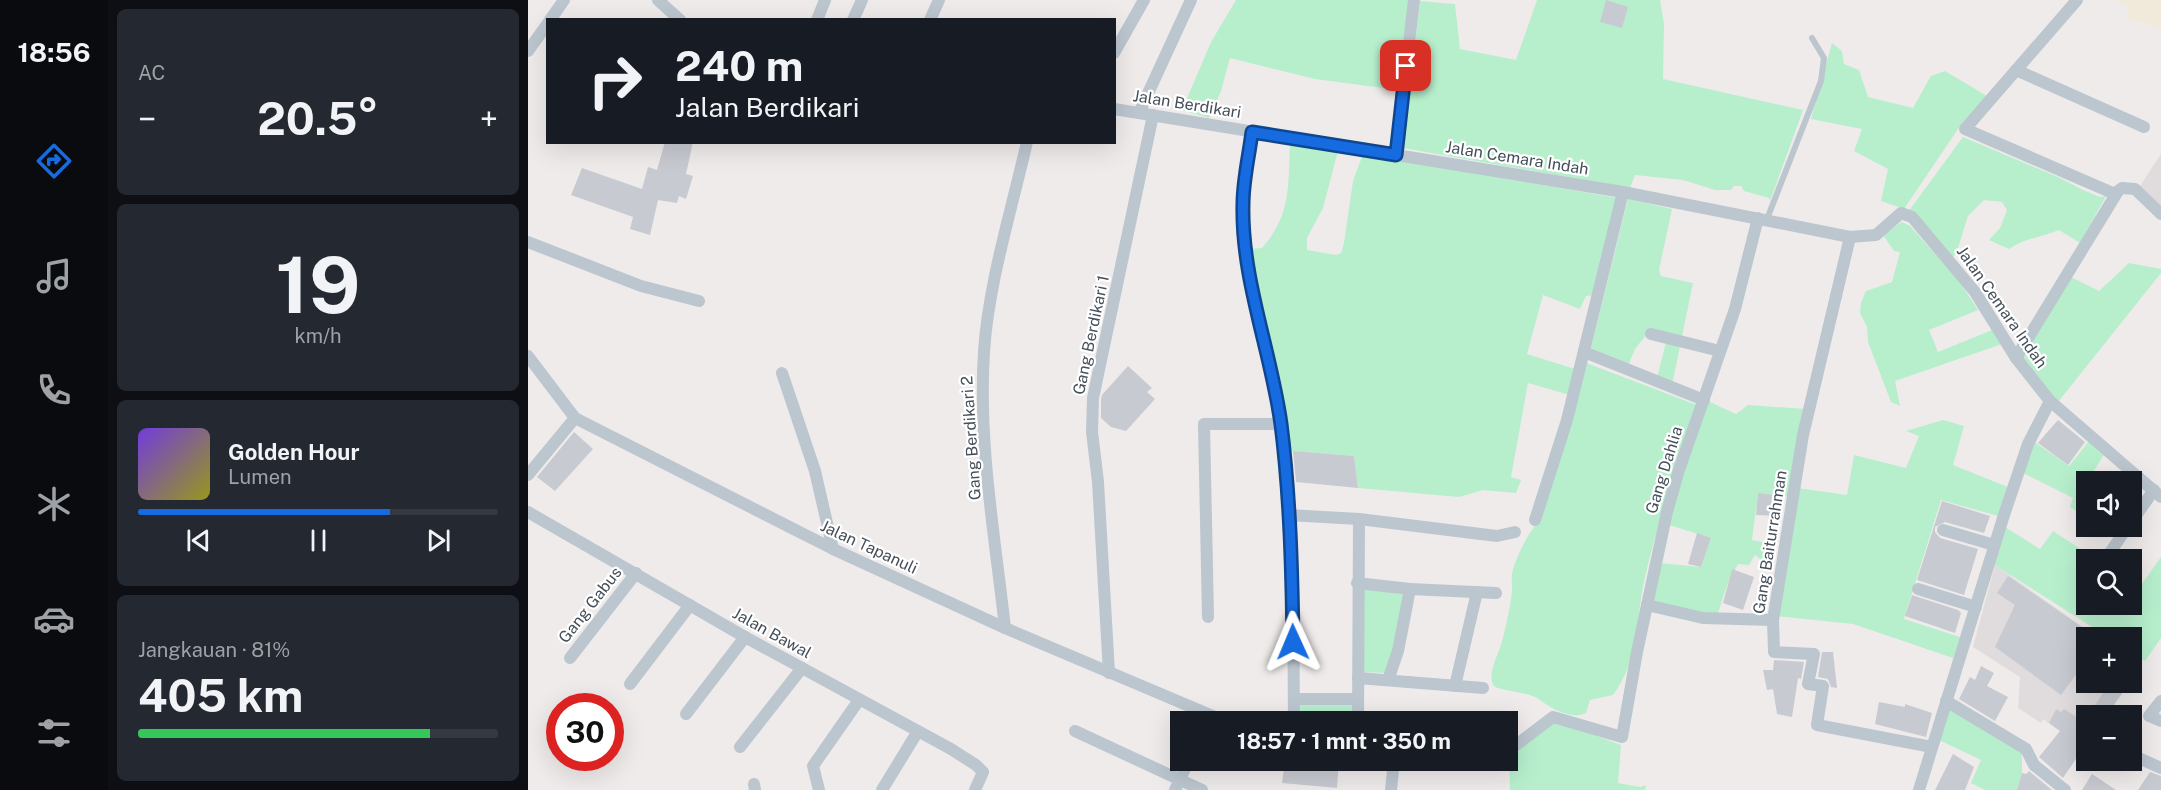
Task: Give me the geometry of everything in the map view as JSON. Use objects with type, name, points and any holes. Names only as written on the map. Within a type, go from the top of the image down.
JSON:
[{"type":"street","points":[[551,18],[564,0]]},
{"type":"street","points":[[658,0],[678,18]]},
{"type":"street","points":[[818,18],[825,0]]},
{"type":"street","points":[[854,18],[862,0]]},
{"type":"street","points":[[931,18],[939,0]]},
{"type":"street","points":[[1116,49],[1144,0]]},
{"type":"street","points":[[1139,113],[1191,0]]},
{"type":"street","points":[[1396,155],[1414,0]]},
{"type":"street","points":[[2077,0],[1965,129],[2115,194]]},
{"type":"street","points":[[528,51],[546,25]]},
{"type":"street","points":[[2016,70],[2144,127]]},
{"type":"street","name":"Jalan Berdikari","points":[[1116,109],[1396,155]]},
{"type":"street","name":"Gang Berdikari 1","points":[[1109,673],[1098,482],[1092,432],[1093,398],[1154,115]]},
{"type":"street","points":[[1252,132],[1243,203],[1244,226],[1247,257],[1281,424],[1288,515],[1294,711]]},
{"type":"street","name":"Gang Berdikari 2","points":[[1005,628],[983,428],[984,349],[1004,240],[1027,144]]},
{"type":"street","name":"Jalan Cemara Indah","points":[[1396,155],[1623,192],[1850,237],[1870,237],[1898,214],[1908,214],[1975,292],[2016,358],[2050,402],[2159,494]]},
{"type":"street","points":[[2016,358],[2115,194],[2122,188],[2135,189],[2161,214]]},
{"type":"street","points":[[1535,520],[1566,420],[1623,192]]},
{"type":"street","name":"Gang Dahlia","points":[[1518,743],[1553,717],[1622,737],[1647,605],[1678,472],[1735,309],[1762,219]]},
{"type":"street","name":"Gang Baiturrahman","points":[[1850,237],[1803,435],[1773,620],[1774,652],[1814,654],[1808,684],[1823,686],[1817,725],[1932,747]]},
{"type":"street","points":[[528,242],[641,286],[699,301]]},
{"type":"street","points":[[1651,334],[1720,351]]},
{"type":"street","points":[[1584,352],[1704,400]]},
{"type":"street","name":"Jalan Tapanuli","points":[[528,356],[575,418],[833,549],[1192,711]]},
{"type":"street","points":[[782,373],[815,471],[833,549]]},
{"type":"street","points":[[1919,790],[1994,545],[2028,444],[2050,402]]},
{"type":"street","points":[[528,475],[575,418]]},
{"type":"street","points":[[1208,617],[1204,424],[1281,424]]},
{"type":"street","points":[[2142,511],[2159,494]]},
{"type":"street","name":"Jalan Bawal","points":[[528,512],[745,637],[918,731],[980,768],[982,777],[975,790]]},
{"type":"street","points":[[1288,515],[1359,519],[1495,536],[1515,532]]},
{"type":"street","points":[[1357,711],[1359,519]]},
{"type":"street","points":[[1943,530],[1994,545]]},
{"type":"street","name":"Gang Gabus","points":[[570,658],[636,573]]},
{"type":"street","points":[[1357,583],[1410,590],[1496,593]]},
{"type":"street","points":[[1918,589],[1976,607]]},
{"type":"street","points":[[1388,680],[1398,651],[1410,590]]},
{"type":"street","points":[[1455,686],[1477,592]]},
{"type":"street","points":[[630,684],[690,605]]},
{"type":"street","points":[[1647,605],[1703,618],[1773,620]]},
{"type":"street","points":[[686,714],[745,637]]},
{"type":"street","points":[[740,747],[802,668]]},
{"type":"street","points":[[1358,678],[1483,688]]},
{"type":"street","points":[[1294,699],[1356,699]]},
{"type":"street","points":[[819,790],[813,766],[859,700]]},
{"type":"street","points":[[2161,700],[2149,716],[2161,720]]},
{"type":"street","points":[[1946,701],[2026,749],[2034,765],[2065,790]]},
{"type":"street","points":[[882,790],[918,731]]},
{"type":"street","points":[[1075,731],[1178,784],[1202,790]]},
{"type":"street","points":[[2142,759],[2161,768]]},
{"type":"street","points":[[1391,790],[1393,771]]},
{"type":"lane","points":[[1762,219],[1821,81],[1824,58],[1812,38]]},
{"type":"shaded area","points":[[2161,154],[2161,207],[2140,186]]},
{"type":"shaded area","points":[[1995,565],[2083,627],[2076,627],[2076,693],[2122,693],[2114,705],[2076,705],[2076,742],[2043,719],[2041,723],[2018,708],[2020,677],[1973,647]]},
{"type":"green space","points":[[1236,0],[1409,0],[1398,90],[1315,79],[1230,58],[1221,91],[1209,118],[1182,110],[1211,42]]},
{"type":"green space","points":[[1537,0],[1660,0],[1664,24],[1663,79],[1803,110],[1770,201],[1769,198],[1744,191],[1741,186],[1734,186],[1731,190],[1715,190],[1683,180],[1635,175],[1630,188],[1403,148],[1420,1],[1455,4],[1460,49],[1516,60]]},
{"type":"green space","points":[[1832,43],[1842,51],[1844,64],[1859,70],[1868,97],[1913,108],[1931,76],[1945,71],[1987,96],[1962,123],[1904,209],[1881,201],[1888,169],[1854,151],[1862,129],[1811,119]]},
{"type":"green space","points":[[1963,137],[2083,190],[2100,197],[2106,196],[2080,243],[2059,230],[2026,240],[2009,249],[1989,240],[2000,228],[2007,210],[2002,202],[1984,200],[1968,216],[1957,251],[1952,259],[1908,212]]},
{"type":"green space","points":[[1290,145],[1338,151],[1323,208],[1307,238],[1307,250],[1336,255],[1341,253],[1344,243],[1353,181],[1363,154],[1618,198],[1595,295],[1586,296],[1580,309],[1543,295],[1527,354],[1575,369],[1570,395],[1528,383],[1511,477],[1521,480],[1516,493],[1483,490],[1459,497],[1358,488],[1354,456],[1291,451],[1280,377],[1249,249],[1262,248],[1283,212],[1288,187]]},
{"type":"green space","points":[[1628,199],[1672,209],[1659,270],[1661,276],[1693,283],[1672,385],[1657,378],[1666,342],[1646,335],[1635,349],[1628,366],[1591,348]]},
{"type":"green space","points":[[1902,222],[1910,226],[1959,281],[1978,310],[1929,330],[1938,352],[1992,330],[2002,344],[1895,381],[1900,406],[1891,402],[1868,342],[1867,327],[1860,313],[1866,291],[1892,282],[1900,252],[1894,251],[1883,235]]},
{"type":"green space","points":[[2129,263],[2161,269],[2161,273],[2058,402],[2022,357],[2071,277],[2099,291]]},
{"type":"green space","points":[[1581,361],[1697,405],[1656,533],[1645,577],[1628,668],[1613,695],[1590,700],[1586,713],[1574,715],[1556,710],[1535,697],[1495,687],[1492,675],[1508,616],[1513,569],[1524,544],[1539,521]]},
{"type":"green space","points":[[1708,401],[1736,414],[1748,405],[1806,409],[1790,497],[1758,494],[1752,540],[1774,544],[1776,548],[1768,565],[1755,555],[1749,565],[1738,564],[1735,570],[1732,570],[1717,616],[1652,603],[1660,563],[1701,567],[1711,538],[1669,525],[1680,478]]},
{"type":"green space","points":[[1943,420],[1964,426],[1953,465],[2008,487],[1998,516],[1941,500],[1904,619],[1966,639],[1959,660],[1853,624],[1775,616],[1797,488],[1847,495],[1854,455],[1906,468],[1919,436],[1906,431]]},
{"type":"green space","points":[[2090,440],[2105,453],[2094,471],[2076,471],[2076,511],[2070,507],[2073,498],[2023,473],[2033,441],[2069,466]]},
{"type":"green space","points":[[2005,527],[2040,549],[2053,531],[2080,549],[2076,549],[2076,615],[2142,615],[2142,584],[2161,557],[2161,638],[2145,661],[2142,659],[2142,627],[2092,627],[1993,564]]},
{"type":"green space","points":[[1365,588],[1405,595],[1390,669],[1386,673],[1361,672],[1362,590]]},
{"type":"green space","points":[[1300,703],[1353,704],[1353,711],[1300,711]]},
{"type":"green space","points":[[1948,706],[2022,753],[2022,773],[2017,790],[1985,790],[1971,783],[1981,760],[1939,740]]},
{"type":"green space","points":[[1552,719],[1621,745],[1618,783],[1640,787],[1646,785],[1645,790],[1510,790],[1509,771],[1518,771],[1518,746]]},
{"type":"sand","points":[[2115,0],[2161,0],[2161,29],[2128,19],[2128,6]]},
{"type":"building","points":[[1606,0],[1628,7],[1622,28],[1600,22]]},
{"type":"building","points":[[664,144],[693,144],[686,174],[693,176],[686,199],[679,196],[677,203],[658,200],[650,235],[630,229],[633,217],[571,195],[582,168],[642,189],[648,167],[657,170]]},
{"type":"building","points":[[1128,366],[1152,388],[1147,392],[1155,399],[1126,431],[1111,427],[1101,418],[1101,399]]},
{"type":"building","points":[[2058,420],[2085,442],[2068,465],[2038,443]]},
{"type":"building","points":[[574,432],[593,449],[555,491],[537,477]]},
{"type":"building","points":[[1293,451],[1354,456],[1358,488],[1296,482]]},
{"type":"building","points":[[1758,493],[1781,496],[1778,516],[1756,515]]},
{"type":"building","points":[[1942,501],[1990,516],[1984,533],[1945,522],[1935,527],[1935,532],[1940,538],[1978,549],[1964,595],[1917,580]]},
{"type":"building","points":[[1697,533],[1711,538],[1701,567],[1688,564]]},
{"type":"building","points":[[1732,569],[1754,577],[1743,610],[1723,603]]},
{"type":"building","points":[[2008,576],[2082,627],[2076,627],[2076,675],[2061,695],[1995,647],[2015,605],[1997,593]]},
{"type":"building","points":[[1912,595],[1958,610],[1961,613],[1955,633],[1905,616]]},
{"type":"building","points":[[1822,652],[1833,652],[1837,688],[1831,687],[1828,679],[1818,677]]},
{"type":"building","points":[[1774,660],[1804,662],[1801,679],[1798,678],[1792,717],[1777,714],[1773,689],[1767,690],[1763,670],[1773,670]]},
{"type":"building","points":[[1981,666],[1994,673],[1987,686],[2008,697],[1995,721],[1959,699],[1970,677],[1975,680]]},
{"type":"building","points":[[2103,693],[2122,693],[2114,705],[2095,705]]},
{"type":"building","points":[[1879,702],[1905,707],[1905,704],[1932,713],[1926,737],[1875,724]]},
{"type":"building","points":[[2056,709],[2061,712],[2064,709],[2076,717],[2076,759],[2063,778],[2039,757],[2060,731],[2049,723]]},
{"type":"building","points":[[1953,754],[1974,767],[1965,790],[1935,790]]},
{"type":"building","points":[[1284,771],[1338,771],[1337,788],[1282,783]]},
{"type":"building","points":[[2029,771],[2052,790],[2017,790],[2022,773],[2026,774]]},
{"type":"building","points":[[2150,772],[2161,776],[2161,790],[2138,790]]},
{"type":"building","points":[[2092,774],[2116,790],[2082,790]]},
{"type":"route","points":[[1293,642],[1288,515],[1281,424],[1268,350],[1247,257],[1244,226],[1243,203],[1252,132],[1396,155],[1406,66]]}]
